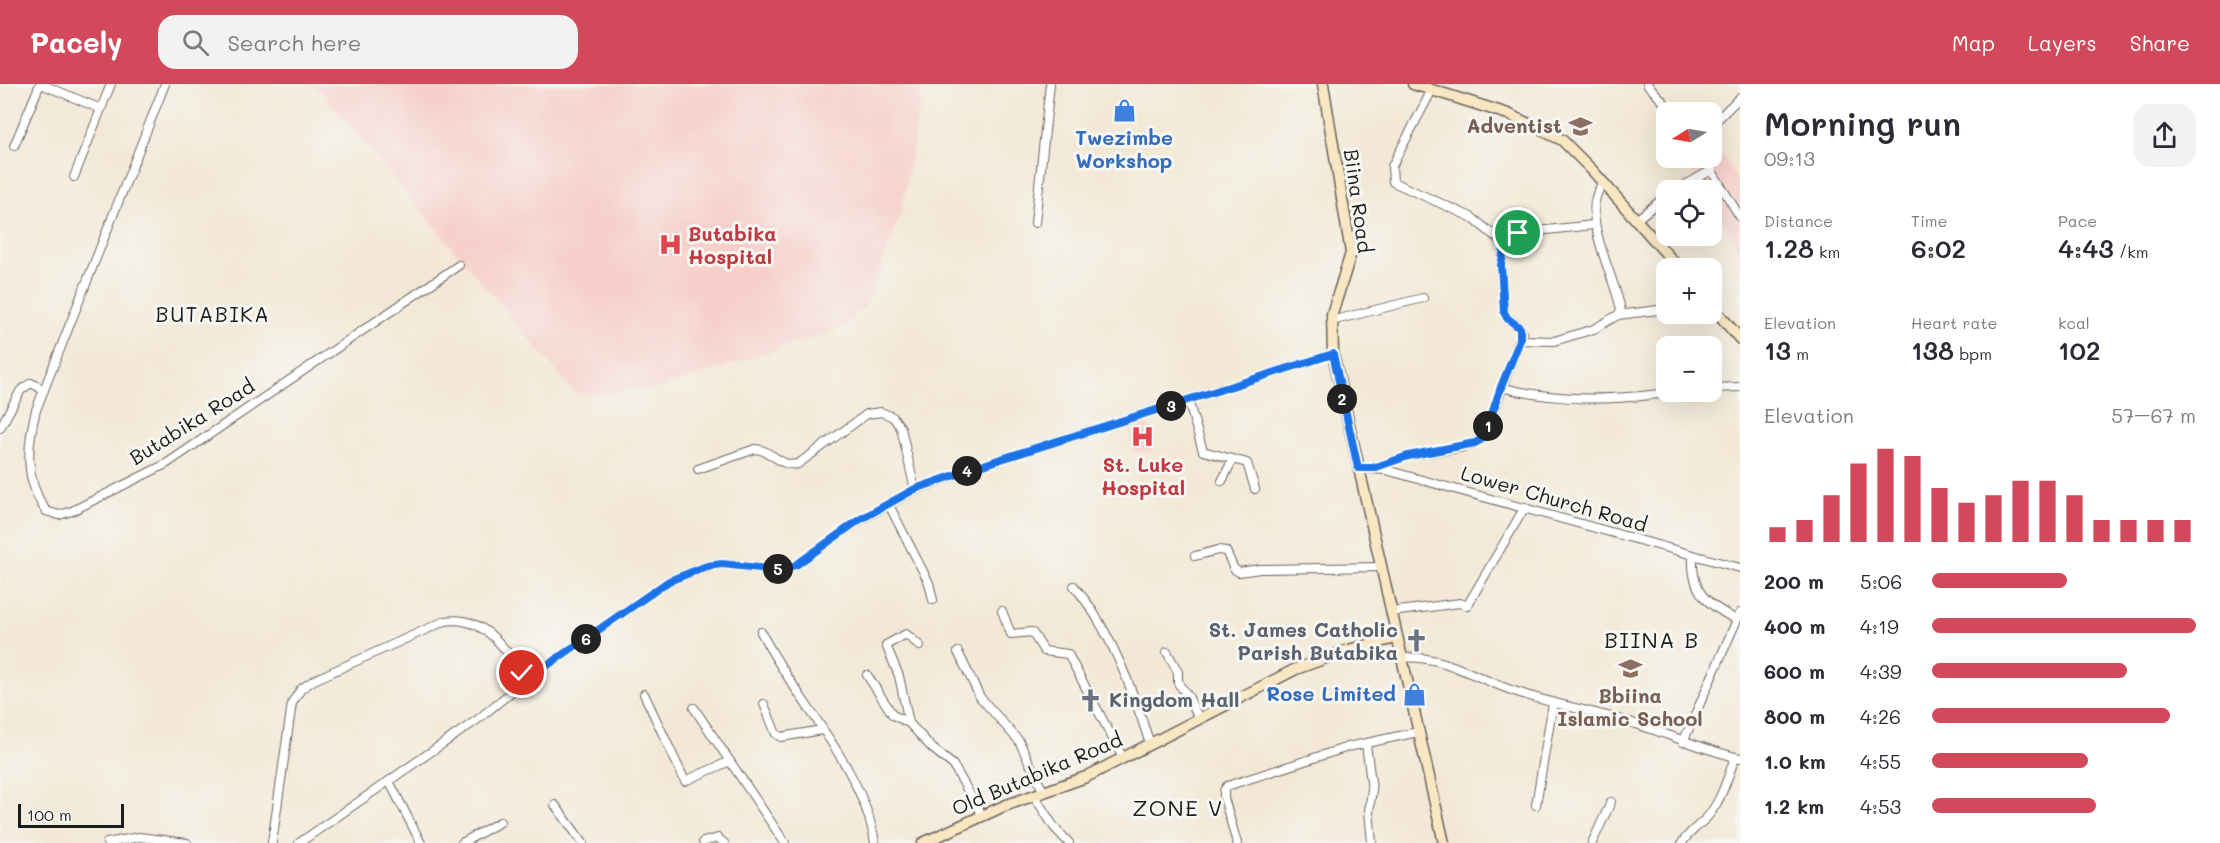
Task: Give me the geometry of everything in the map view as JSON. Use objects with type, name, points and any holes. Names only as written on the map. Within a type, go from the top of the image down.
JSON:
[{"type":"main road","name":"Biina Road","points":[[1323,84],[1351,254],[1337,292],[1331,321],[1333,354],[1400,658],[1444,843]]},
{"type":"main road","points":[[1413,84],[1508,114],[1548,132],[1571,147],[1670,258]]},
{"type":"main road","points":[[1722,318],[1740,339]]},
{"type":"main road","name":"Old Butabika Road","points":[[923,843],[982,815],[1086,777],[1303,666],[1396,638]]},
{"type":"street","points":[[14,146],[40,84],[101,109]]},
{"type":"street","points":[[74,177],[111,84]]},
{"type":"street","name":"Butabika Road","points":[[165,84],[44,390],[30,432],[27,462],[40,503],[46,511],[59,515],[166,464],[459,265]]},
{"type":"street","points":[[1035,223],[1050,84]]},
{"type":"street","points":[[1647,84],[1664,102]]},
{"type":"street","points":[[1432,90],[1392,166],[1391,178],[1397,185],[1471,217],[1505,244]]},
{"type":"street","points":[[1722,115],[1740,97]]},
{"type":"street","points":[[1694,180],[1712,170],[1740,217]]},
{"type":"street","points":[[1604,183],[1596,195],[1593,225],[1618,291],[1621,311],[1618,315]]},
{"type":"street","points":[[1636,220],[1656,204]]},
{"type":"street","points":[[1373,468],[1408,456],[1464,447],[1484,438],[1520,340],[1520,328],[1507,318],[1504,312],[1501,265],[1505,244],[1518,233],[1593,225]]},
{"type":"street","points":[[1331,321],[1423,298]]},
{"type":"street","points":[[1520,340],[1554,341],[1594,329],[1618,315],[1656,310]]},
{"type":"street","points":[[299,843],[477,720],[526,680],[669,581],[707,566],[722,564],[777,570],[796,565],[859,520],[915,489],[998,460],[1333,354]]},
{"type":"street","points":[[0,428],[24,388],[31,383],[44,390]]},
{"type":"street","points":[[1501,387],[1540,397],[1612,399],[1656,394]]},
{"type":"street","points":[[1722,388],[1740,387]]},
{"type":"street","points":[[1188,400],[1203,451],[1246,463],[1255,489]]},
{"type":"street","points":[[698,469],[755,449],[761,449],[786,465],[798,464],[867,414],[881,412],[893,417],[901,428],[915,489]]},
{"type":"street","points":[[1222,481],[1233,459]]},
{"type":"street","name":"Lower Church Road","points":[[1358,468],[1373,468],[1525,507],[1740,568]]},
{"type":"street","points":[[889,505],[929,583],[933,600]]},
{"type":"street","points":[[1391,612],[1460,603],[1467,606],[1525,507]]},
{"type":"street","points":[[1195,556],[1218,550],[1226,551],[1234,569],[1239,572],[1260,569],[1381,567]]},
{"type":"street","points":[[1683,742],[1738,616],[1712,607],[1702,594],[1692,578],[1693,555]]},
{"type":"street","points":[[1074,586],[1092,610],[1122,668],[1150,744]]},
{"type":"street","points":[[1002,611],[1011,634],[1032,632],[1044,651],[1068,654],[1123,758]]},
{"type":"street","points":[[272,843],[292,703],[301,689],[314,680],[445,621],[459,618],[473,622],[487,630],[526,680]]},
{"type":"street","points":[[761,632],[774,657],[822,730],[866,807],[875,843]]},
{"type":"street","points":[[909,723],[899,676],[886,645],[906,634],[920,646]]},
{"type":"street","points":[[958,652],[980,697],[1019,741],[1039,795],[1054,827],[1069,843]]},
{"type":"street","points":[[1167,652],[1178,672],[1178,683],[1188,696],[1199,719]]},
{"type":"street","points":[[1400,658],[1414,657],[1438,661],[1515,692],[1633,723],[1683,742],[1738,758],[1719,799],[1707,817],[1686,835],[1682,843]]},
{"type":"street","points":[[867,675],[893,715],[909,723],[932,748],[953,765],[982,815]]},
{"type":"street","points":[[644,694],[686,782],[730,761]]},
{"type":"street","points":[[1536,805],[1552,703]]},
{"type":"street","points":[[764,704],[776,734],[781,736],[822,730]]},
{"type":"street","points":[[694,708],[785,843]]},
{"type":"street","points":[[1237,843],[1224,798],[1227,786],[1366,744],[1419,732]]},
{"type":"street","points":[[1366,744],[1372,790],[1369,811],[1372,843]]},
{"type":"street","points":[[389,781],[421,843]]},
{"type":"street","points":[[1592,843],[1611,802]]},
{"type":"street","points":[[555,805],[583,843]]},
{"type":"street","points":[[462,843],[500,822]]},
{"type":"street","points":[[107,843],[140,837],[187,843]]},
{"type":"street","points":[[703,842],[718,838],[724,843]]},
{"type":"shaded area","name":"Butabika Hospital","points":[[314,84],[921,84],[922,93],[902,208],[877,282],[863,308],[842,328],[661,388],[577,395]]},
{"type":"shaded area","points":[[1723,155],[1740,185],[1740,250],[1722,221],[1722,180],[1697,180],[1689,168],[1722,168]]},
{"type":"shaded area","points":[[1149,422],[1152,451],[1134,452],[1130,425]]},
{"type":"place","name":"Twezimbe Workshop","points":[[1124,111]]},
{"type":"place","name":"Adventist","points":[[1580,126]]},
{"type":"place","name":"Butabika Hospital","points":[[670,245]]},
{"type":"place","name":"St. Luke Hospital","points":[[1143,437]]},
{"type":"place","name":"St. James Catholic Parish Butabika","points":[[1416,641]]},
{"type":"place","name":"Bbiina Islamic School","points":[[1630,669]]},
{"type":"place","name":"Rose Limited","points":[[1414,694]]},
{"type":"place","name":"Kingdom Hall","points":[[1091,700]]},
{"type":"district","name":"BUTABIKA","points":[[213,315]]},
{"type":"district","name":"BIINA B","points":[[1652,640]]},
{"type":"district","name":"ZONE V","points":[[1178,808]]},
{"type":"route","points":[[522,673],[526,680],[669,581],[692,571],[722,564],[777,570],[796,565],[859,520],[915,489],[998,460],[1333,354],[1358,468],[1373,468],[1408,456],[1464,447],[1475,443],[1484,438],[1487,431],[1522,333],[1522,330],[1507,318],[1504,312],[1501,265],[1505,244],[1518,233]]}]
